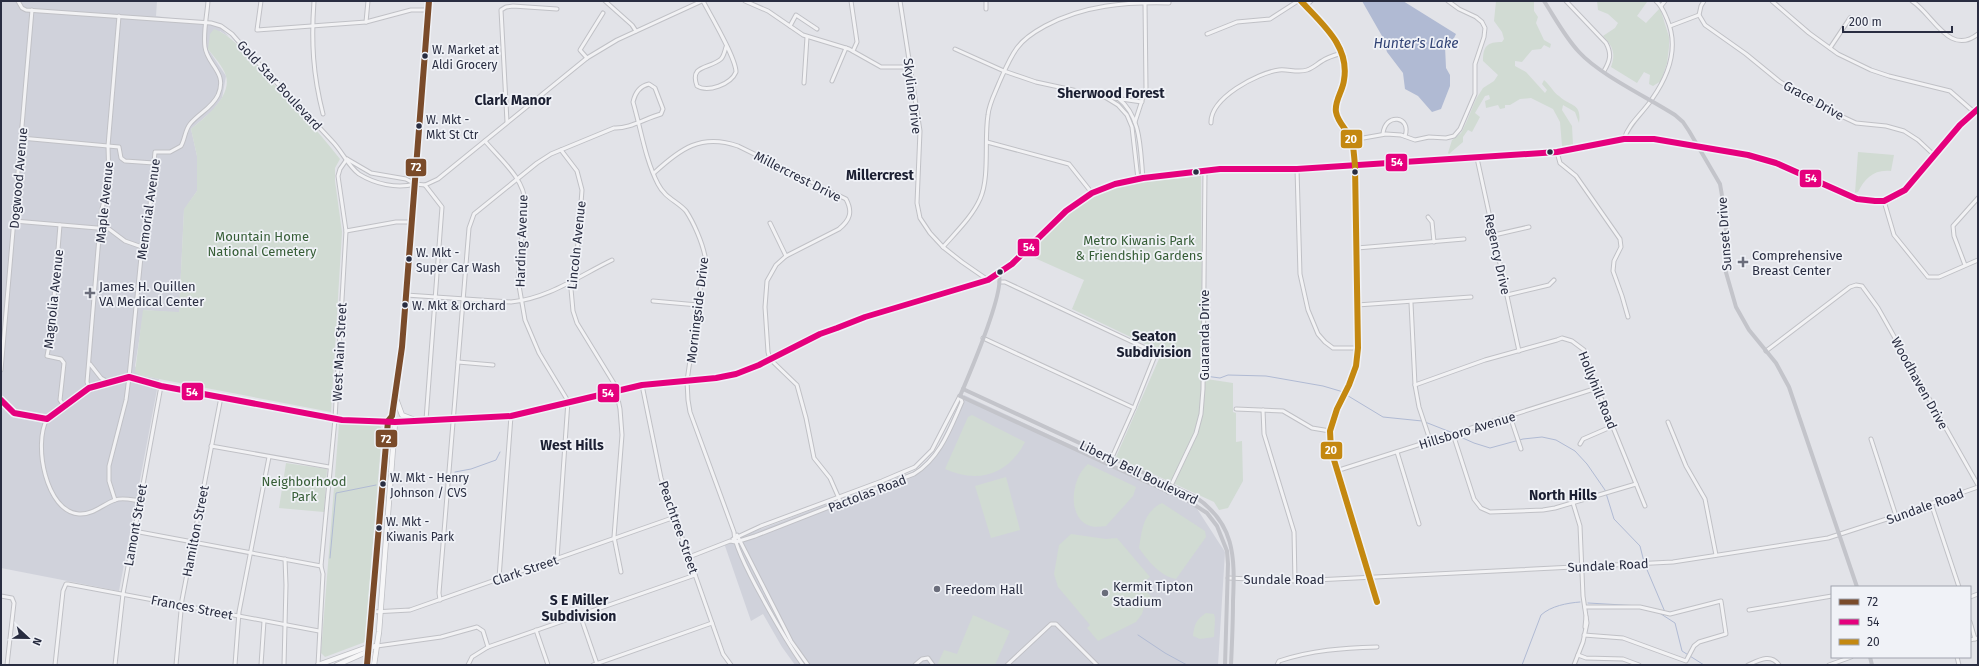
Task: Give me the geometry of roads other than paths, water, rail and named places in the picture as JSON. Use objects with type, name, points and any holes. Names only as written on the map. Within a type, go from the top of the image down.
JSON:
[{"type":"main road","points":[[374,665],[380,613],[395,422],[392,416],[400,364],[429,1]]},
{"type":"main road","name":"Sunset Drive","points":[[1544,1],[1579,52],[1604,71],[1652,100],[1683,122],[1716,176],[1721,189],[1726,218],[1725,269],[1732,297],[1749,330],[1779,368],[1789,387],[1856,586]]},
{"type":"main road","points":[[395,422],[511,416],[642,385],[688,381],[730,375],[748,370],[820,334],[865,317],[988,280],[998,275],[1024,253],[1066,211],[1092,193],[1115,184],[1141,178],[1220,168],[1297,169],[1557,152],[1624,139],[1654,140],[1748,155],[1776,163],[1857,199],[1884,201],[1905,190],[1934,155],[1976,111]]},
{"type":"main road","points":[[998,275],[1000,282]]},
{"type":"main road","name":"Pactolas Road","points":[[960,396],[977,357],[1000,282]]},
{"type":"main road","name":"Liberty Bell Boulevard","points":[[963,389],[1172,486],[1202,502],[1221,521],[1228,534],[1232,549],[1234,578],[1231,665]]},
{"type":"main road","points":[[394,396],[402,414],[415,420]]},
{"type":"main road","name":"Liberty Bell Boulevard","points":[[960,396],[1168,492],[1201,509],[1217,526],[1227,551],[1228,578],[1225,665]]},
{"type":"main road","points":[[367,665],[373,612],[388,421],[392,416]]},
{"type":"main road","points":[[318,665],[377,646]]},
{"type":"main road","points":[[337,665],[369,649]]},
{"type":"street","points":[[18,1],[22,8],[32,10]]},
{"type":"street","name":"Memorial Avenue","points":[[115,500],[109,481],[109,466],[126,400],[130,377],[142,247],[148,227],[156,152],[173,151],[181,146],[190,124],[212,104],[218,96],[219,76],[204,48],[208,1]]},
{"type":"street","points":[[261,1],[257,30],[366,22],[411,10],[428,10]]},
{"type":"street","points":[[314,1],[312,27],[314,70],[323,114]]},
{"type":"street","points":[[366,22],[368,1]]},
{"type":"street","points":[[605,1],[632,25],[636,31]]},
{"type":"street","points":[[415,184],[425,185],[438,179],[587,58],[604,47],[703,1],[726,47],[736,68],[735,76],[710,89],[705,90],[697,86],[694,78],[696,74],[699,70],[720,59],[726,47]]},
{"type":"street","points":[[745,1],[768,11],[807,37],[846,48],[881,67],[910,67]]},
{"type":"street","points":[[851,1],[857,42],[853,51]]},
{"type":"street","name":"Skyline Drive","points":[[900,1],[920,131],[917,171],[918,210],[923,224],[943,247],[988,280]]},
{"type":"street","points":[[986,1],[986,9]]},
{"type":"street","points":[[943,247],[974,209],[981,198],[987,142],[988,113],[1004,71],[1017,48],[1024,40],[1032,33],[1050,24],[1094,7],[1145,3],[1169,3],[1169,1]]},
{"type":"street","points":[[1207,34],[1238,22],[1270,19],[1300,1],[1333,36],[1342,53],[1345,63],[1344,80],[1337,102],[1336,111],[1339,121],[1352,140],[1355,166],[1358,348],[1356,366],[1349,385],[1337,409],[1330,431],[1331,450],[1336,471],[1377,602]]},
{"type":"street","points":[[1306,6],[1311,1]]},
{"type":"street","points":[[1352,140],[1373,138],[1383,134],[1405,136],[1415,140],[1429,137],[1446,138],[1454,136],[1460,129],[1475,94],[1475,64],[1484,37],[1485,28],[1482,22],[1476,17],[1459,9],[1448,1]]},
{"type":"street","points":[[1566,1],[1606,43],[1609,49],[1610,59],[1604,71]]},
{"type":"street","points":[[1624,139],[1627,130],[1652,100],[1663,83],[1672,59],[1673,43],[1670,26],[1661,6],[1656,1]]},
{"type":"street","points":[[1661,6],[1665,1]]},
{"type":"street","points":[[1670,26],[1699,15],[1704,1]]},
{"type":"street","points":[[1772,1],[1809,33],[1838,54],[1871,70],[1950,91],[1976,111]]},
{"type":"street","points":[[1912,1],[1954,39],[1964,42],[1970,41],[1978,34]]},
{"type":"street","points":[[1135,122],[1146,88],[1145,3]]},
{"type":"street","points":[[507,122],[501,10],[513,6],[557,9]]},
{"type":"street","name":"Gold Star Boulevard","points":[[32,10],[119,16],[221,26],[232,34],[330,138],[347,159],[351,167],[374,181],[405,186],[415,184]]},
{"type":"street","name":"Dogwood Avenue","points":[[1,370],[32,10]]},
{"type":"street","points":[[587,58],[580,50],[602,13]]},
{"type":"street","points":[[790,26],[796,15],[817,29]]},
{"type":"street","name":"Grace Drive","points":[[1699,15],[1705,25],[1746,54],[1779,81],[1811,102],[1856,124],[1886,126],[1904,131],[1918,140],[1934,155]]},
{"type":"street","name":"Maple Avenue","points":[[89,388],[87,382],[101,213],[109,180],[108,146],[119,16]]},
{"type":"street","points":[[1830,48],[1850,18]]},
{"type":"street","points":[[804,83],[807,37]]},
{"type":"street","points":[[832,81],[846,48]]},
{"type":"street","points":[[955,49],[1004,71],[1036,82],[1105,97],[1142,102]]},
{"type":"street","points":[[1211,123],[1210,115],[1220,102],[1250,80],[1280,70],[1298,72],[1309,70],[1326,58],[1342,53]]},
{"type":"street","name":"Morningside Drive","points":[[639,122],[662,114],[664,111],[655,88],[649,84],[639,89],[633,99],[639,122],[654,173],[658,184],[667,197],[685,211],[702,246],[704,256],[688,381],[690,412],[742,557],[777,624],[803,665]]},
{"type":"street","points":[[1105,97],[1123,110],[1132,127],[1141,178]]},
{"type":"street","points":[[1118,98],[1127,107],[1137,126],[1141,178]]},
{"type":"street","points":[[1123,110],[1134,102]]},
{"type":"street","points":[[1383,134],[1387,122],[1399,120],[1406,124],[1407,127],[1405,136]]},
{"type":"street","points":[[440,600],[439,593],[453,418],[469,228],[472,218],[517,179],[551,154],[604,132],[639,122]]},
{"type":"street","points":[[1132,127],[1137,126]]},
{"type":"street","points":[[21,138],[119,147],[121,158],[125,161],[154,163]]},
{"type":"street","name":"Harding Avenue","points":[[485,141],[517,179],[525,196],[518,280],[521,301],[525,320],[534,343],[568,402]]},
{"type":"street","name":"Millercrest Drive","points":[[654,173],[679,152],[698,142],[712,141],[738,146],[843,196],[850,207],[850,217],[848,222],[839,229],[786,256],[772,270],[766,288],[766,328],[770,359]]},
{"type":"street","points":[[987,142],[1069,164],[1092,193]]},
{"type":"street","name":"Lincoln Avenue","points":[[561,150],[577,171],[582,190],[577,256],[572,280],[571,298],[576,323],[617,390],[622,435],[614,537],[621,572]]},
{"type":"street","points":[[1557,152],[1560,163],[1576,176],[1620,239],[1621,247],[1614,261],[1613,271],[1628,317]]},
{"type":"street","name":"Regency Drive","points":[[1477,158],[1519,351]]},
{"type":"street","name":"Gold Star Boulevard","points":[[347,159],[371,173],[406,179],[415,184]]},
{"type":"street","name":"West Main Street","points":[[318,665],[323,574],[322,566],[329,467],[332,465],[346,231],[338,176],[340,169],[347,159]]},
{"type":"street","points":[[1297,169],[1300,274],[1308,310],[1318,334],[1325,342],[1333,348],[1358,348]]},
{"type":"street","name":"Guaranda Drive","points":[[1168,492],[1196,433],[1201,414],[1203,389],[1205,170]]},
{"type":"street","points":[[425,185],[442,207],[434,296],[426,420]]},
{"type":"street","points":[[1965,265],[1954,236],[1953,226],[1978,198]]},
{"type":"street","points":[[1884,201],[1894,235],[1928,277],[1939,277],[1978,260]]},
{"type":"street","points":[[1428,217],[1432,222],[1434,242]]},
{"type":"street","points":[[14,221],[109,229],[126,241],[142,247]]},
{"type":"street","points":[[346,231],[396,222],[412,222]]},
{"type":"street","points":[[770,223],[786,256]]},
{"type":"street","name":"Magnolia Avenue","points":[[60,224],[51,334],[47,356],[58,358],[64,363],[60,400],[64,406]]},
{"type":"street","points":[[1494,235],[1529,227]]},
{"type":"street","points":[[1357,248],[1464,239]]},
{"type":"street","points":[[406,295],[521,301],[541,296],[612,260]]},
{"type":"street","points":[[1507,295],[1549,285],[1554,280]]},
{"type":"street","points":[[1000,282],[1005,282],[1064,309],[1156,354],[1134,408],[1108,464]]},
{"type":"street","name":"Woodhaven Drive","points":[[1766,351],[1850,287],[1860,284],[1878,308],[1978,486]]},
{"type":"street","points":[[1358,305],[1411,303],[1471,297]]},
{"type":"street","points":[[653,301],[698,305]]},
{"type":"street","points":[[1411,303],[1415,385],[1419,407],[1430,440]]},
{"type":"street","points":[[1,311],[6,310]]},
{"type":"street","points":[[983,338],[1134,408]]},
{"type":"street","name":"Hollyhill Road","points":[[1415,385],[1485,360],[1562,338],[1572,340],[1584,350],[1597,388],[1645,506]]},
{"type":"street","points":[[770,359],[797,385],[806,418],[814,458],[830,478],[841,503]]},
{"type":"street","points":[[89,362],[95,372],[108,382]]},
{"type":"street","points":[[458,362],[493,365]]},
{"type":"street","points":[[140,501],[126,499],[115,500],[97,510],[83,514],[71,513],[61,506],[45,473],[41,457],[44,425],[47,419],[89,388],[130,377],[161,386],[335,419],[395,422]]},
{"type":"street","name":"Peachtree Street","points":[[642,385],[661,478],[723,654],[731,665]]},
{"type":"street","name":"Lamont Street","points":[[116,665],[123,594],[161,386]]},
{"type":"street","name":"Hillsboro Avenue","points":[[1336,471],[1597,388]]},
{"type":"street","name":"Pactolas Road","points":[[734,537],[908,470],[921,462],[932,450],[960,396]]},
{"type":"street","name":"Pactolas Road","points":[[689,557],[730,542],[736,542],[841,503],[910,476],[923,469],[940,447],[962,402],[960,396]]},
{"type":"street","name":"Hamilton Street","points":[[176,665],[182,605],[221,397]]},
{"type":"street","points":[[2,402],[14,413],[47,419]]},
{"type":"street","points":[[557,558],[568,402]]},
{"type":"street","points":[[1236,409],[1282,411],[1312,428],[1330,431]]},
{"type":"street","points":[[1263,410],[1264,434],[1294,532],[1295,580]]},
{"type":"street","points":[[498,578],[511,416]]},
{"type":"street","points":[[1510,416],[1521,450]]},
{"type":"street","points":[[1668,422],[1686,466],[1705,499],[1716,556]]},
{"type":"street","points":[[1580,444],[1583,439],[1613,426]]},
{"type":"street","points":[[1453,434],[1474,499],[1485,511],[1543,510],[1573,503],[1636,484]]},
{"type":"street","points":[[1871,439],[1896,516]]},
{"type":"street","points":[[211,446],[329,467]]},
{"type":"street","points":[[1397,452],[1419,524]]},
{"type":"street","points":[[235,665],[239,616],[269,457]]},
{"type":"street","name":"Sundale Road","points":[[1228,578],[1295,580],[1369,578],[1673,562],[1839,535],[1978,486]]},
{"type":"street","points":[[1573,503],[1580,526],[1587,623],[1574,665]]},
{"type":"street","points":[[1930,503],[1959,586]]},
{"type":"street","name":"Clark Street","points":[[373,612],[380,613],[410,610],[614,537],[675,517]]},
{"type":"street","points":[[134,531],[322,566]]},
{"type":"street","name":"Morningside Drive","points":[[734,532],[738,536],[790,641],[808,665]]},
{"type":"street","points":[[730,542],[734,537]]},
{"type":"street","points":[[284,665],[286,585],[285,559]]},
{"type":"street","points":[[468,665],[472,657],[488,647],[695,575]]},
{"type":"street","name":"Frances Street","points":[[55,665],[63,591],[66,584],[319,631]]},
{"type":"street","points":[[1,596],[14,600],[7,665]]},
{"type":"street","points":[[1749,610],[1831,596]]},
{"type":"street","points":[[1584,635],[1623,638],[1686,661],[1694,646],[1699,642],[1726,634],[1721,601],[1670,614],[1640,607],[1585,607]]},
{"type":"street","points":[[580,615],[597,664]]},
{"type":"street","points":[[260,665],[264,621]]},
{"type":"street","points":[[593,665],[712,623]]},
{"type":"street","points":[[1008,665],[1051,624],[1056,624],[1097,665]]},
{"type":"street","points":[[1971,624],[1977,638]]},
{"type":"street","points":[[377,646],[441,637],[477,627],[483,631],[488,647]]},
{"type":"street","points":[[536,630],[548,665]]},
{"type":"street","points":[[1277,665],[1279,661],[1302,653],[1326,649],[1377,647]]},
{"type":"street","points":[[1578,655],[1586,658],[1623,659],[1639,665]]},
{"type":"street","points":[[915,665],[922,659],[928,658],[933,665]]},
{"type":"street","points":[[1748,665],[1767,658],[1776,660],[1779,665]]},
{"type":"street","points":[[1829,665],[1848,658]]},
{"type":"street","points":[[607,660],[608,665]]},
{"type":"water","name":"Hunter's Lake","points":[[1362,1],[1403,1],[1456,34],[1454,38],[1445,46],[1446,68],[1450,75],[1450,86],[1441,109],[1432,112],[1418,96],[1405,89],[1403,73],[1387,52],[1382,36]]},
{"type":"waterway","points":[[1205,376],[1220,378],[1228,375],[1266,376],[1323,386],[1340,391],[1383,417],[1422,421]]},
{"type":"waterway","points":[[1425,422],[1453,433]]},
{"type":"waterway","points":[[1456,435],[1490,448],[1523,439],[1542,437],[1556,440],[1575,451],[1587,464],[1605,490],[1614,519],[1640,546],[1644,562]]},
{"type":"waterway","points":[[455,472],[471,469],[496,460],[500,452]]},
{"type":"waterway","points":[[330,558],[336,493],[376,485]]},
{"type":"waterway","points":[[1645,565],[1665,612]]},
{"type":"waterway","points":[[1522,665],[1541,615],[1549,609],[1570,603],[1580,602]]},
{"type":"waterway","points":[[1588,603],[1640,606]]},
{"type":"waterway","points":[[1658,612],[1675,623],[1682,651],[1704,665]]},
{"type":"waterway","points":[[1138,635],[1165,653],[1187,665]]},
{"type":"place","name":"W. Market at Aldi Grocery","points":[[425,56]]},
{"type":"place","name":"W. Mkt - Mkt St Ctr","points":[[419,126]]},
{"type":"place","name":"W. Mkt - Super Car Wash","points":[[409,259]]},
{"type":"place","name":"Comprehensive Breast Center","points":[[1743,262]]},
{"type":"place","name":"James H. Quillen VA Medical Center","points":[[90,293]]},
{"type":"place","name":"W. Mkt & Orchard","points":[[405,305]]},
{"type":"place","name":"W. Mkt - Henry Johnson / CVS","points":[[383,484]]},
{"type":"place","name":"W. Mkt - Kiwanis Park","points":[[379,528]]},
{"type":"place","name":"Freedom Hall","points":[[937,589]]},
{"type":"place","name":"Kermit Tipton Stadium","points":[[1105,593]]},
{"type":"district","name":"Sherwood Forest","points":[[1111,93]]},
{"type":"district","name":"Clark Manor","points":[[513,100]]},
{"type":"district","name":"Millercrest","points":[[880,175]]},
{"type":"district","name":"Seaton Subdivision","points":[[1154,344]]},
{"type":"district","name":"West Hills","points":[[572,445]]},
{"type":"district","name":"North Hills","points":[[1563,495]]},
{"type":"district","name":"S E Miller Subdivision","points":[[579,608]]},
{"type":"park label","name":"Mountain Home National Cemetery","points":[[262,244]]},
{"type":"park label","name":"Metro Kiwanis Park & Friendship Gardens","points":[[1139,248]]},
{"type":"park label","name":"Neighborhood Park","points":[[304,488]]}]
